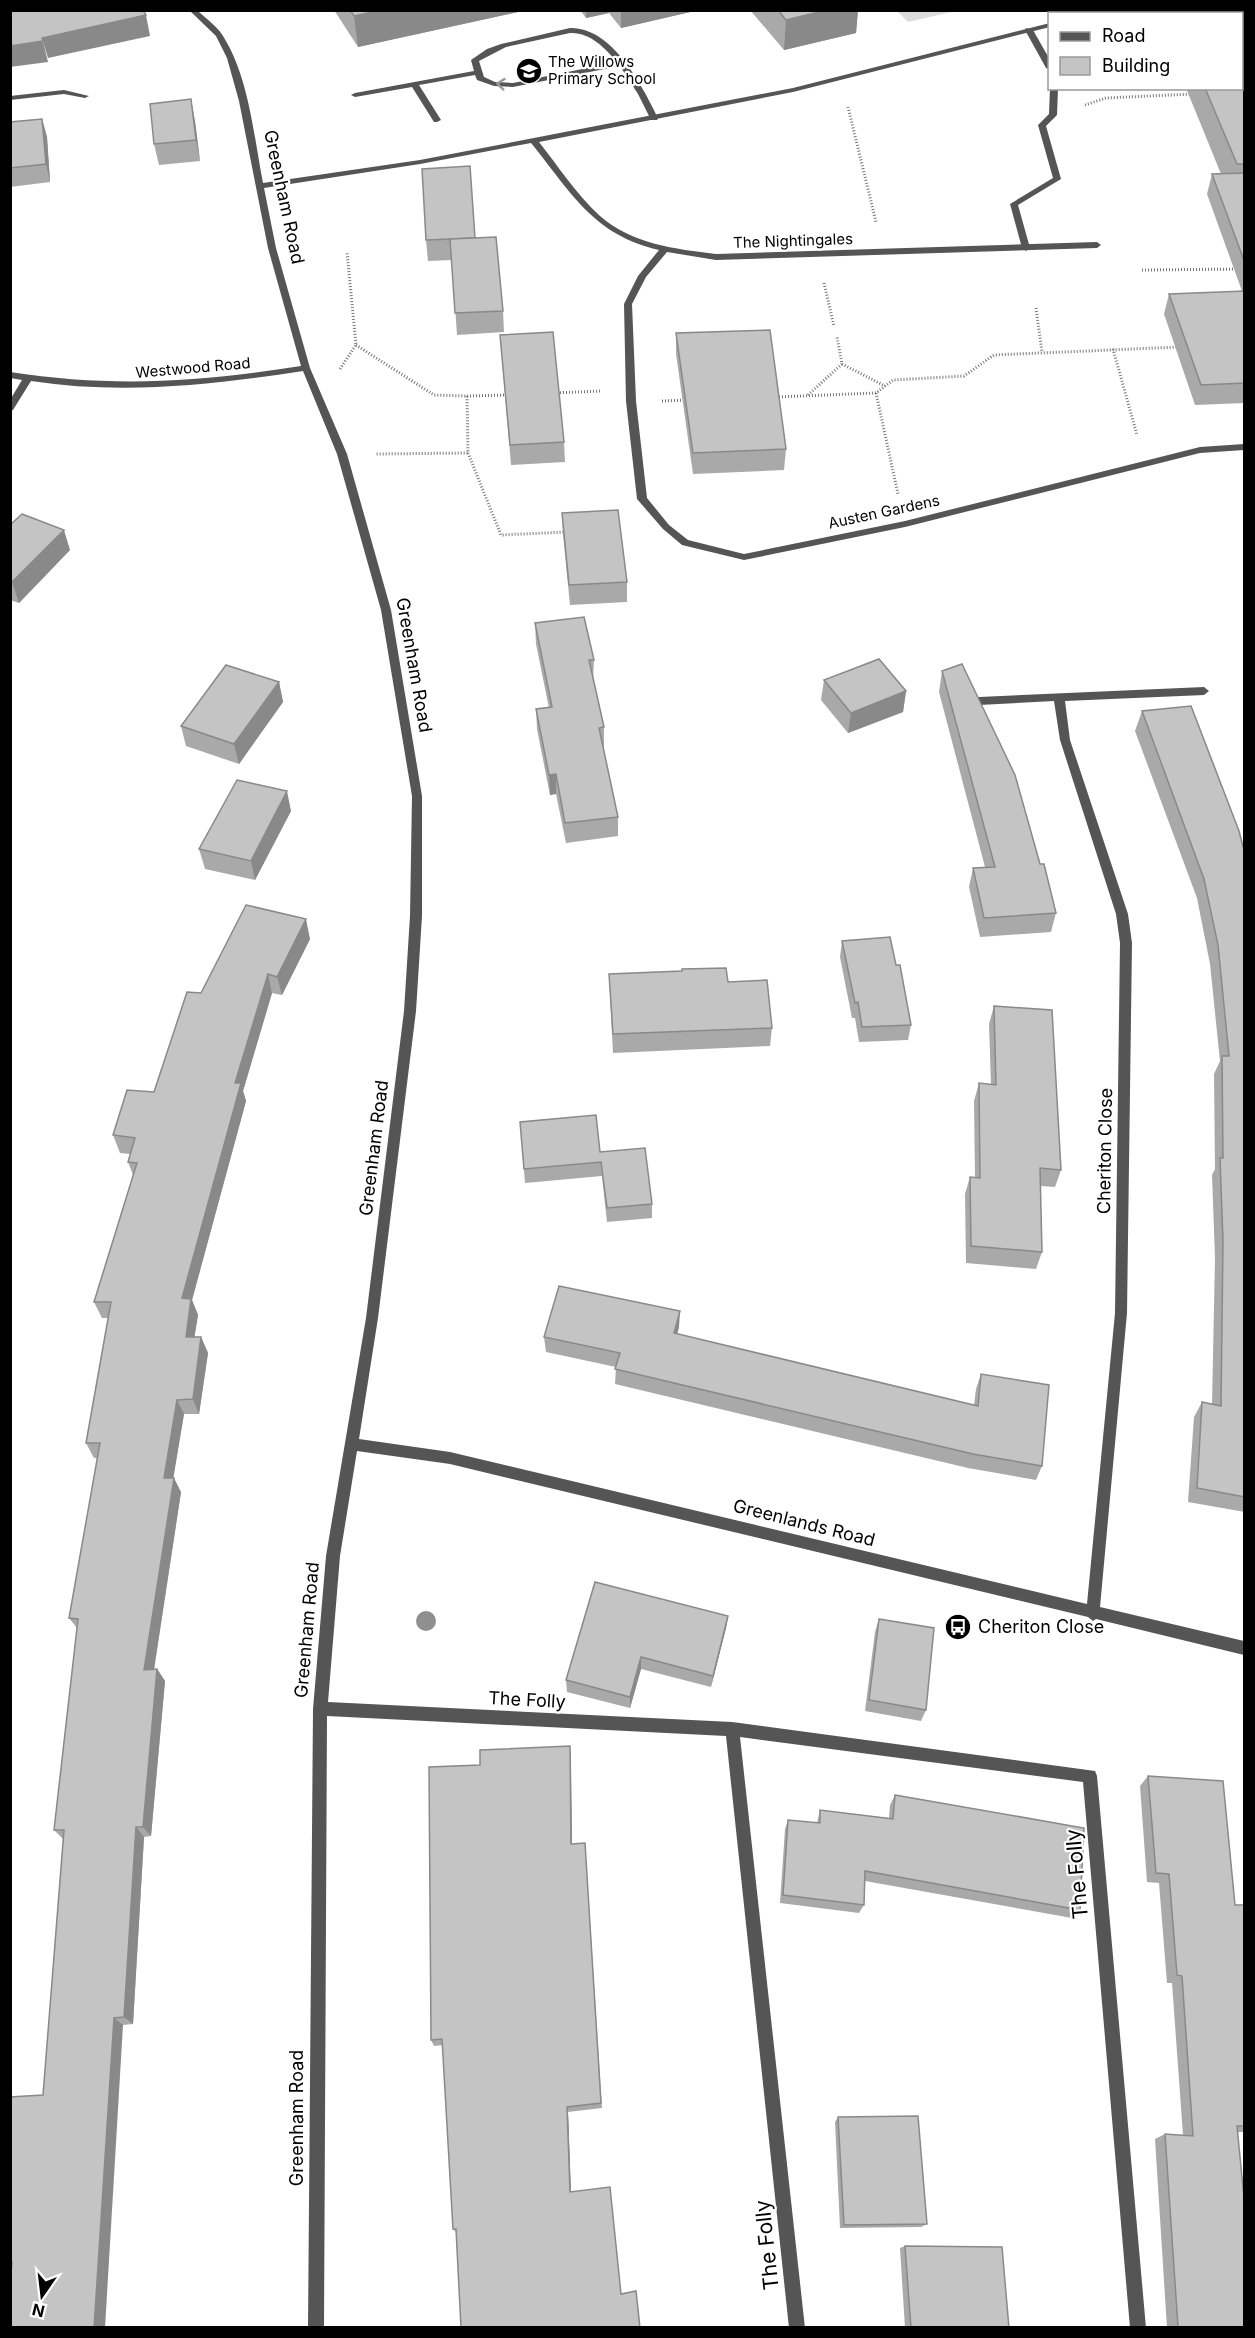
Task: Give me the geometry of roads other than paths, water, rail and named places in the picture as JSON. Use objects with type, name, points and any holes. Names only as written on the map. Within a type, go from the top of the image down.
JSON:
[{"type":"street","name":"Greenham Road","points":[[192,10],[219,35],[231,58],[261,186],[272,248],[306,369],[342,454],[386,610],[417,796],[416,916],[410,1011],[376,1282],[333,1556],[320,1709],[315,2328]]},
{"type":"street","points":[[261,186],[346,174],[654,118],[841,78],[1048,25]]},
{"type":"street","points":[[620,64],[513,85],[494,84],[480,78],[475,60],[490,48],[578,30],[594,35],[640,86],[654,118]]},
{"type":"street","points":[[1029,30],[1048,64]]},
{"type":"street","points":[[355,95],[479,72]]},
{"type":"street","points":[[414,84],[437,120]]},
{"type":"street","points":[[1026,248],[1014,204],[1057,179],[1042,125],[1053,115],[1054,90]]},
{"type":"street","points":[[10,98],[64,92],[85,96]]},
{"type":"street","name":"The Nightingales","points":[[534,141],[599,219],[628,237],[664,250],[716,257],[1097,245]]},
{"type":"street","name":"Austen Gardens","points":[[664,250],[642,276],[628,304],[631,401],[642,499],[666,527],[685,543],[744,557],[905,524],[1049,490],[1200,450],[1245,447]]},
{"type":"street","name":"Westwood Road","points":[[10,375],[132,388],[172,386],[306,369]]},
{"type":"street","points":[[10,408],[28,378]]},
{"type":"street","points":[[980,701],[1204,691]]},
{"type":"street","name":"Cheriton Close","points":[[1059,698],[1065,740],[1122,914],[1126,943],[1121,1313],[1093,1614]]},
{"type":"street","name":"Greenlands Road","points":[[352,1444],[450,1458],[741,1526],[1093,1614],[1245,1648]]},
{"type":"street","name":"The Folly","points":[[320,1709],[732,1730],[1090,1776],[1138,2328]]},
{"type":"street","name":"The Folly","points":[[732,1730],[797,2328]]},
{"type":"place","name":"The Willows Primary School","points":[[529,71]]},
{"type":"place","name":"Cheriton Close","points":[[958,1627]]}]
